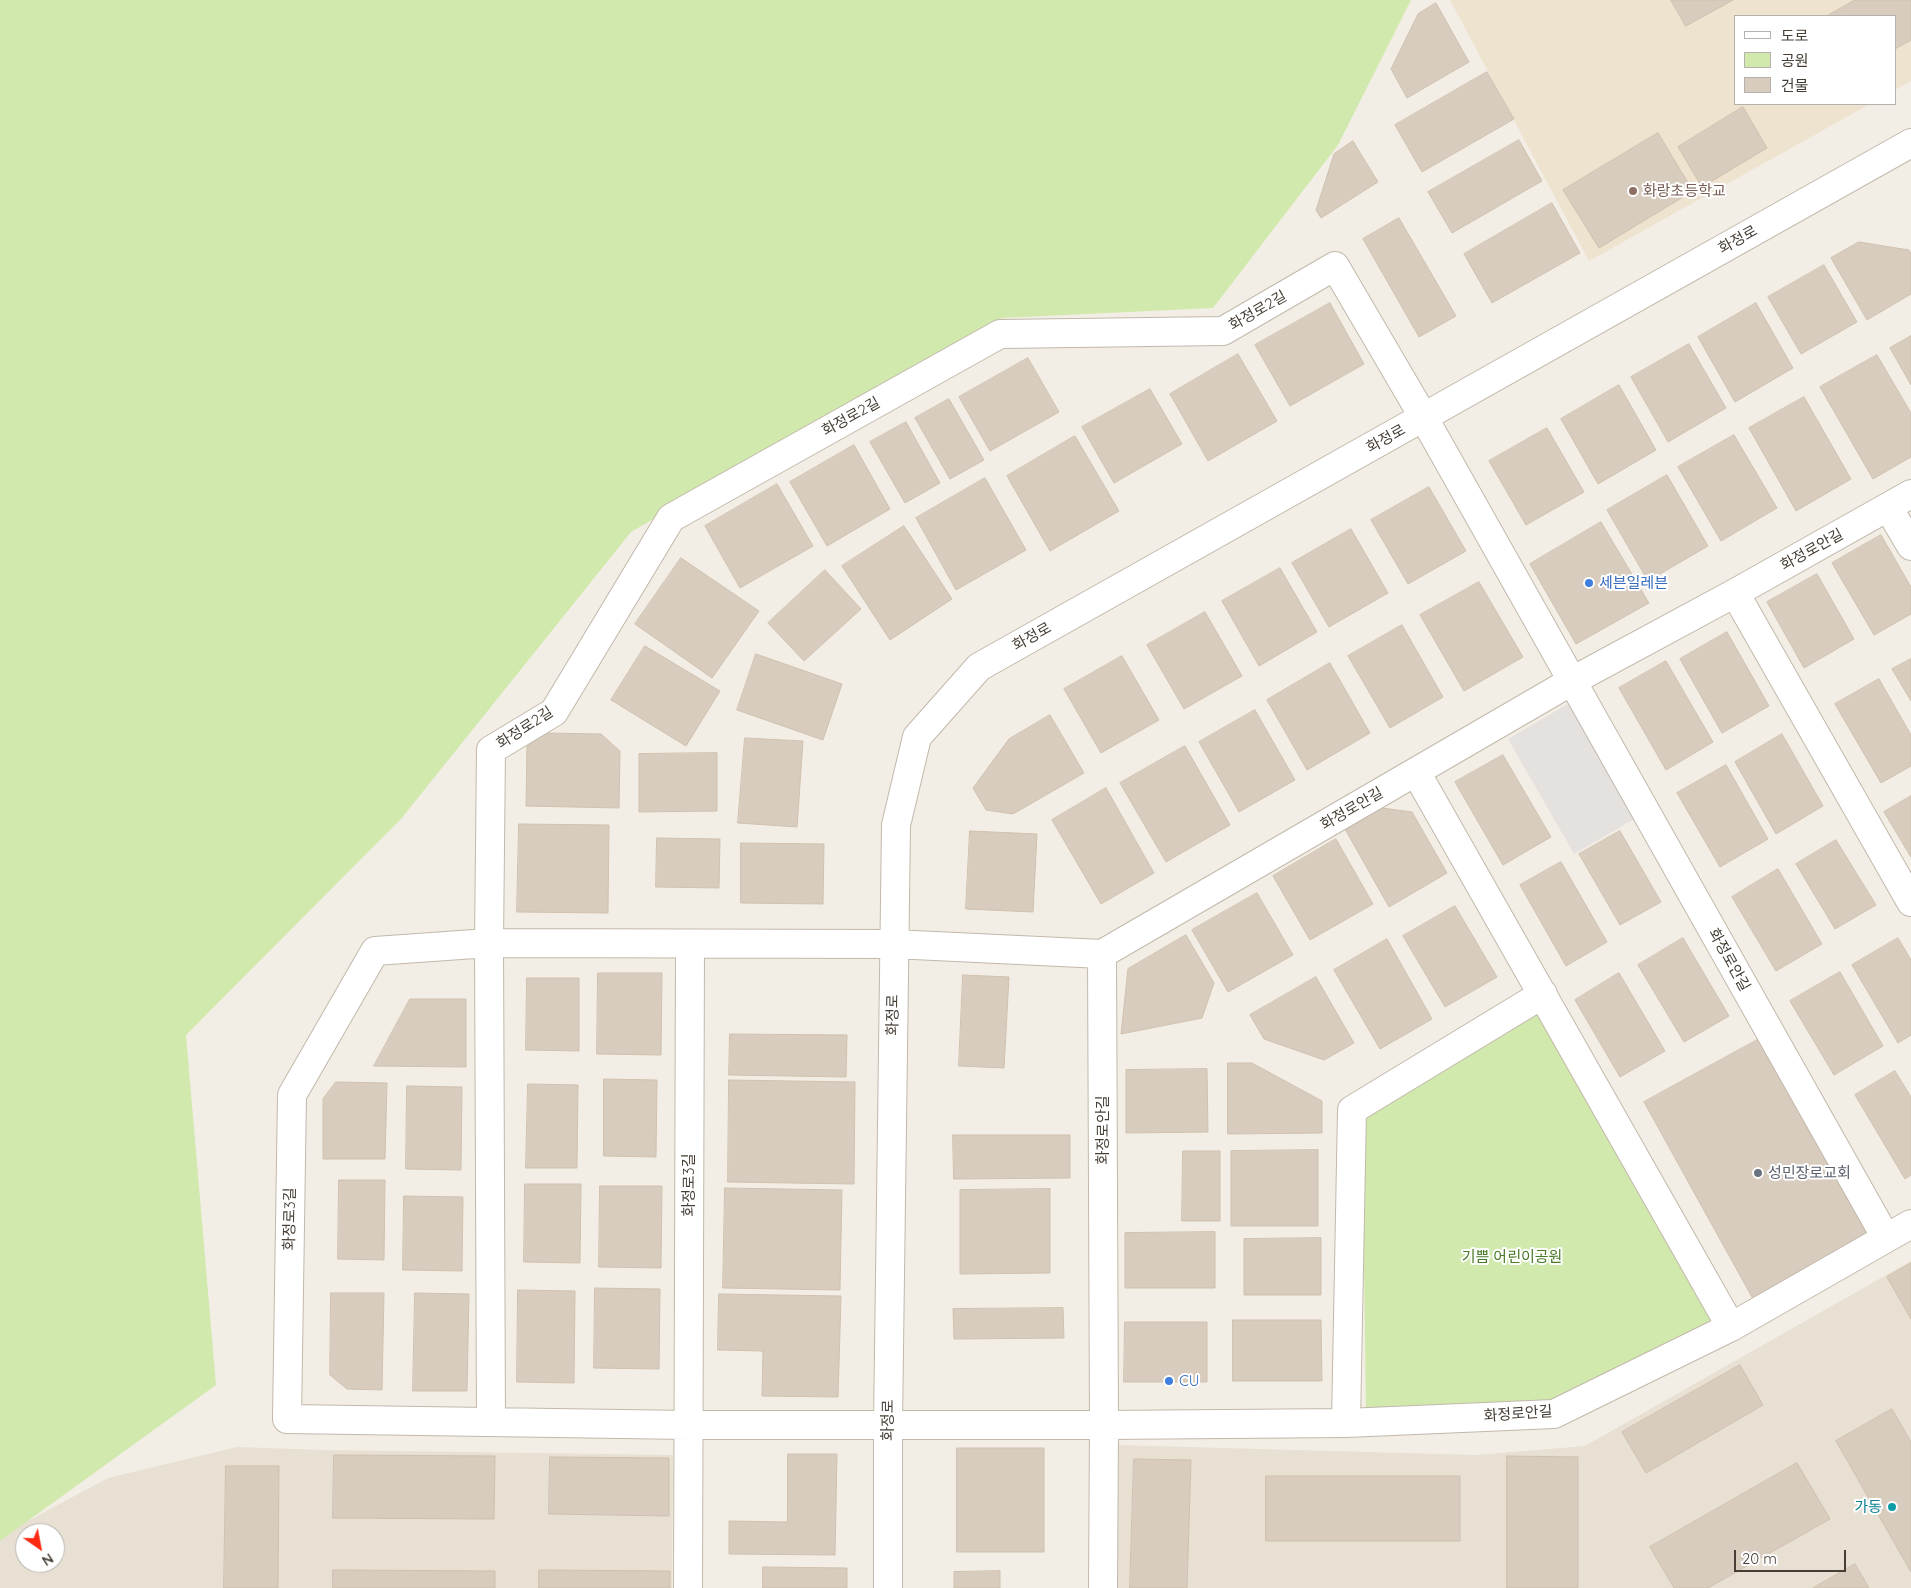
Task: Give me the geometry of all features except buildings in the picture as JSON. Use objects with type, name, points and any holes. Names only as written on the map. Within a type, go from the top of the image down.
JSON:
[{"type":"street","name":"화정로","points":[[888,1588],[893,944],[896,825],[917,737],[979,667],[1911,143]]},
{"type":"street","name":"화정로2길","points":[[489,943],[491,750],[554,712],[671,518],[688,508],[1000,334],[1223,331],[1335,266],[1424,418]]},
{"type":"street","points":[[1424,418],[1572,682]]},
{"type":"street","name":"화정로안길","points":[[1911,546],[1900,500],[1572,682],[1102,954],[1104,1425],[1346,1423],[1554,1414],[1731,1327],[1911,1224]]},
{"type":"street","points":[[1735,593],[1911,902]]},
{"type":"street","name":"화정로안길","points":[[1572,682],[1886,1238]]},
{"type":"street","points":[[1416,772],[1731,1327]]},
{"type":"street","points":[[489,943],[490,1422]]},
{"type":"street","name":"화정로3길","points":[[1102,954],[893,944],[690,945],[489,943],[375,951],[292,1095],[287,1419],[688,1425],[1104,1425]]},
{"type":"street","name":"화정로3길","points":[[688,1425],[690,945]]},
{"type":"street","points":[[1346,1423],[1352,1110],[1543,994]]},
{"type":"street","points":[[688,1425],[688,1588]]},
{"type":"street","points":[[1102,1588],[1104,1425]]},
{"type":"shaded area","name":"화랑초등학교","points":[[1450,0],[1911,0],[1911,81],[1896,89],[1896,15],[1734,15],[1734,105],[1868,105],[1589,261]]},
{"type":"shaded area","points":[[1573,701],[1638,817],[1574,854],[1508,739]]},
{"type":"shaded area","points":[[1911,1261],[1911,1588],[1116,1588],[1117,1445],[1476,1455],[1585,1446]]},
{"type":"shaded area","points":[[237,1447],[673,1455],[672,1588],[0,1588],[0,1536],[15,1528],[15,1573],[65,1573],[65,1523],[24,1523],[108,1478]]},
{"type":"green space","points":[[0,0],[1411,0],[1338,145],[1213,308],[1002,318],[631,532],[401,819],[186,1035],[216,1385],[25,1523],[15,1523],[15,1530],[0,1541]]},
{"type":"green space","name":"기쁨 어린이공원","points":[[1539,1012],[1724,1323],[1547,1404],[1366,1413],[1362,1117]]},
{"type":"place","name":"화랑초등학교","points":[[1633,191]]},
{"type":"place","name":"세븐일레븐","points":[[1589,583]]},
{"type":"place","name":"성민장로교회","points":[[1758,1173]]},
{"type":"place","name":"CU","points":[[1169,1381]]},
{"type":"place","name":"가동","points":[[1892,1507]]}]
